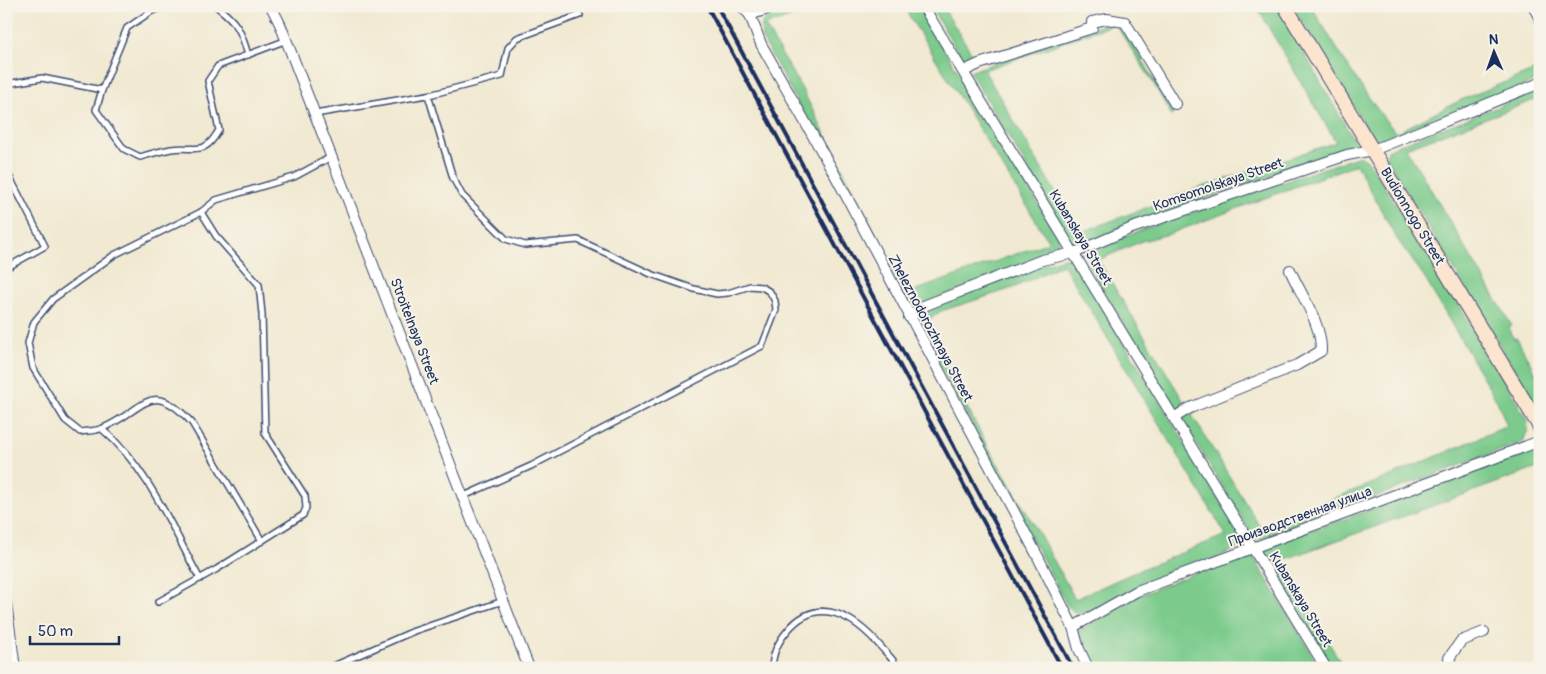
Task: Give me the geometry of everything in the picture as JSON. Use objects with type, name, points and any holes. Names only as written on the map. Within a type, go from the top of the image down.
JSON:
[{"type":"street","name":"Stroitelnaya Street","points":[[271,6],[287,40],[529,668]]},
{"type":"street","name":"Zheleznodorozhnaya Street","points":[[741,6],[750,15],[761,44],[834,172],[909,317],[1038,555],[1073,627],[1079,650],[1088,668]]},
{"type":"street","points":[[750,15],[775,6]]},
{"type":"street","name":"Kubanskaya Street","points":[[924,6],[1326,668]]},
{"type":"street","name":"Budionnogo Street","points":[[1285,6],[1540,426]]},
{"type":"street","points":[[1533,6],[1540,19]]},
{"type":"street","points":[[964,71],[979,64],[1092,28],[1092,22],[1115,19],[1125,22],[1175,104]]},
{"type":"street","name":"Komsomolskaya Street","points":[[909,317],[926,305],[1033,263],[1074,253],[1132,228],[1347,155],[1372,150],[1540,83]]},
{"type":"street","points":[[1175,417],[1190,408],[1297,365],[1322,351],[1322,341],[1317,327],[1290,270]]},
{"type":"street","name":"Производственная улица","points":[[1073,627],[1137,591],[1540,441]]},
{"type":"street","points":[[6,603],[15,668]]},
{"type":"street","points":[[1452,668],[1449,658],[1461,641],[1484,632]]},
{"type":"lane","points":[[167,6],[152,11],[126,28],[96,110],[124,149],[140,157],[173,148],[198,151],[212,143],[219,130],[208,81],[218,66],[287,40]]},
{"type":"lane","points":[[216,6],[234,20],[242,34],[248,55]]},
{"type":"lane","points":[[315,114],[428,94],[502,76],[508,48],[517,38],[580,15]]},
{"type":"lane","points":[[6,84],[42,78],[102,90]]},
{"type":"lane","points":[[428,94],[453,178],[462,195],[506,239],[525,245],[578,240],[652,274],[694,289],[717,294],[728,293],[750,286],[762,286],[770,292],[775,301],[774,317],[762,346],[531,466],[464,496]]},
{"type":"lane","points":[[262,541],[192,423],[180,409],[166,400],[149,399],[102,429],[80,432],[65,420],[33,368],[28,343],[34,322],[53,299],[114,255],[201,212],[216,200],[294,177],[332,157]]},
{"type":"lane","points":[[6,170],[45,246],[6,268]]},
{"type":"lane","points":[[158,602],[200,579],[303,515],[306,508],[305,496],[265,432],[263,324],[259,285],[216,236],[201,212]]},
{"type":"lane","points":[[102,429],[118,443],[141,470],[200,579]]},
{"type":"lane","points":[[328,668],[414,631],[503,601]]},
{"type":"lane","points":[[772,668],[773,652],[784,635],[798,619],[818,610],[844,615],[853,620],[874,639],[898,668]]},
{"type":"green space","points":[[785,6],[821,6],[765,26],[803,91],[906,294],[1049,242],[903,6],[918,6],[1057,235],[1059,248],[1051,254],[911,309],[762,38],[763,21],[773,11]]},
{"type":"green space","points":[[930,6],[942,6],[976,60],[964,61]]},
{"type":"green space","points":[[1256,6],[1277,6],[1356,144],[1353,147],[1117,229],[1108,235],[1077,247],[1072,243],[970,72],[1108,23],[1116,23],[1124,28],[1174,114],[1172,116],[1151,79],[1115,24],[984,70],[1079,233],[1196,189],[1336,142]]},
{"type":"green space","points":[[1293,6],[1311,6],[1362,87],[1396,133],[1461,100],[1540,68],[1540,79],[1377,145]]},
{"type":"green space","points":[[1540,91],[1540,98],[1406,148],[1512,326],[1509,328],[1514,339],[1517,338],[1540,382],[1540,411],[1386,157],[1388,150],[1398,145]]},
{"type":"green space","points":[[1360,156],[1369,162],[1478,335],[1527,420],[1528,429],[1523,442],[1258,540],[1253,537],[1089,266],[1092,253],[1112,241]],"holes":[[[1356,164],[1397,239],[1421,272],[1498,403],[1507,426],[1386,478],[1260,527],[1098,260],[1142,241],[1169,234]]]},
{"type":"green space","points":[[1067,257],[1076,263],[1244,541],[1240,547],[1116,597],[1089,612],[1075,613],[1067,605],[917,322],[926,313],[942,303],[1010,275]],"holes":[[[1063,264],[1226,535],[1144,568],[1075,599],[988,447],[925,328],[929,319],[941,311],[1013,288]]]},
{"type":"green space","points":[[1535,448],[1540,449],[1540,467],[1280,561],[1344,668],[1331,668],[1264,556],[1266,546],[1422,492]]},
{"type":"green space","points":[[1250,551],[1320,668],[1091,668],[1081,649],[1078,631],[1138,596]]},
{"type":"railway","points":[[707,6],[1062,668]]},
{"type":"railway","points":[[717,6],[1073,668]]}]
